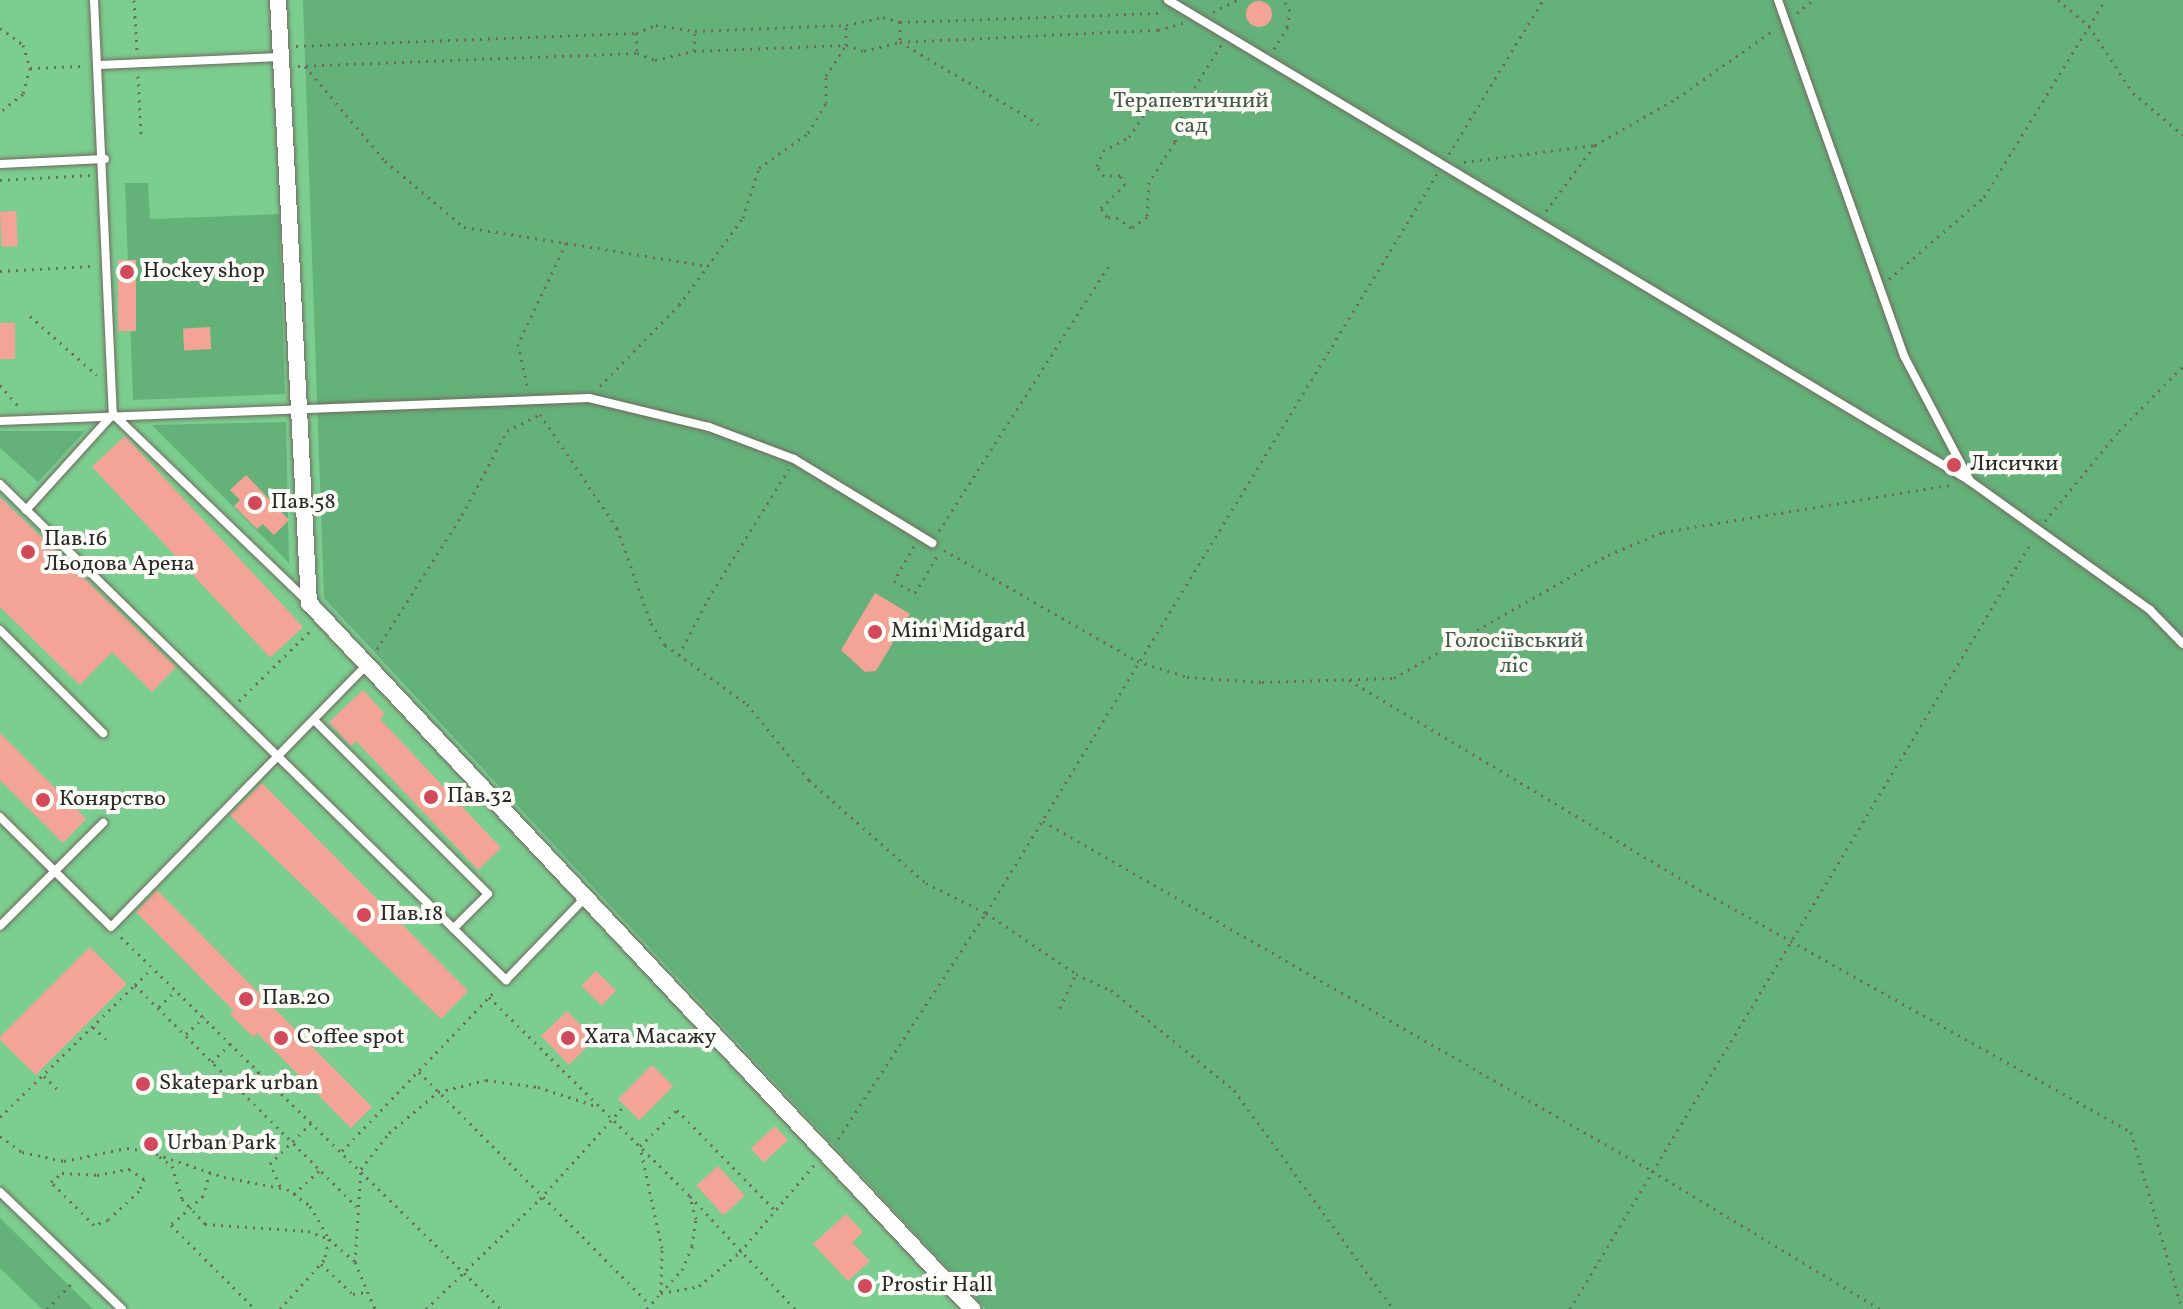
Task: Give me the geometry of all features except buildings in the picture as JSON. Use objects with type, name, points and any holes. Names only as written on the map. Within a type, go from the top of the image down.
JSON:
[{"type":"street","points":[[278,0],[309,603],[972,1309]]},
{"type":"lane","points":[[94,0],[105,159],[113,414],[309,603]]},
{"type":"lane","points":[[1168,0],[1970,481],[2040,527],[2150,610],[2183,644]]},
{"type":"lane","points":[[1778,0],[1904,356],[1970,481]]},
{"type":"lane","points":[[98,65],[281,56]]},
{"type":"lane","points":[[0,164],[105,159]]},
{"type":"lane","points":[[0,421],[530,397],[589,398],[709,427],[794,459],[932,543]]},
{"type":"lane","points":[[26,510],[113,414]]},
{"type":"lane","points":[[0,484],[506,980],[584,899]]},
{"type":"lane","points":[[0,630],[103,733]]},
{"type":"lane","points":[[0,817],[111,927],[367,664]]},
{"type":"lane","points":[[314,720],[488,894],[453,929]]},
{"type":"lane","points":[[0,926],[103,823]]},
{"type":"lane","points":[[0,1192],[122,1309]]},
{"type":"path","points":[[281,56],[305,66],[637,53],[655,60],[694,51],[846,45],[864,51],[900,42],[1158,30],[1198,19],[1238,0]]},
{"type":"path","points":[[1268,60],[1287,27],[1290,11],[1284,0]]},
{"type":"path","points":[[661,1293],[699,1286],[740,1252],[846,1131],[1043,821],[1137,661],[1543,0]]},
{"type":"path","points":[[1443,164],[1595,145],[1677,98],[1813,0]]},
{"type":"path","points":[[2058,0],[2089,26],[2133,93],[2183,135]]},
{"type":"path","points":[[1878,288],[1984,197],[2105,0]]},
{"type":"path","points":[[281,56],[636,33],[656,25],[695,31],[846,25],[863,18],[900,22],[1149,10],[1198,19]]},
{"type":"path","points":[[900,22],[900,42]]},
{"type":"path","points":[[589,398],[679,305],[708,266],[743,218],[759,168],[808,133],[826,103],[826,76],[846,45],[846,25]]},
{"type":"path","points":[[0,28],[23,45],[30,68],[23,94],[0,112]]},
{"type":"path","points":[[694,51],[695,31]]},
{"type":"path","points":[[636,33],[637,53]]},
{"type":"path","points":[[1186,101],[1153,102],[1129,137],[1103,151],[1097,166],[1104,176],[1120,175],[1125,185],[1101,208],[1107,217],[1131,228],[1147,217],[1149,182],[1175,142],[1186,101],[1226,35]]},
{"type":"path","points":[[900,42],[1039,124]]},
{"type":"path","points":[[30,68],[98,65]]},
{"type":"path","points":[[305,66],[385,161],[464,227],[708,266]]},
{"type":"path","points":[[1538,222],[1595,145]]},
{"type":"path","points":[[0,180],[105,175]]},
{"type":"path","points":[[566,243],[518,344],[530,397],[617,528],[651,623],[679,655],[747,704],[809,780],[926,883],[986,913],[1076,974],[1111,990],[1234,1090],[1393,1309]]},
{"type":"path","points":[[1111,262],[932,543],[1137,661],[1187,677],[1262,682],[1394,678],[1608,555],[1663,532],[1970,481]]},
{"type":"path","points":[[0,271],[108,266]]},
{"type":"path","points":[[30,316],[112,388]]},
{"type":"path","points":[[1570,1309],[2040,527],[2119,431],[2183,366]]},
{"type":"path","points":[[0,385],[29,419]]},
{"type":"path","points":[[367,664],[462,515],[507,431],[552,410]]},
{"type":"path","points":[[679,655],[794,459]]},
{"type":"path","points":[[920,535],[894,581],[915,593],[942,548]]},
{"type":"path","points":[[230,710],[322,619]]},
{"type":"path","points":[[1349,680],[1790,941],[2131,1132],[2182,1309]]},
{"type":"path","points":[[1043,821],[1652,1171],[1880,1309]]},
{"type":"path","points":[[111,927],[501,1309]]},
{"type":"path","points":[[0,1117],[152,967]]},
{"type":"path","points":[[1060,1008],[1076,974]]},
{"type":"path","points":[[342,1151],[506,980]]},
{"type":"path","points":[[135,985],[356,1206]]},
{"type":"path","points":[[158,1008],[176,990]]},
{"type":"path","points":[[489,997],[690,1196],[795,1309]]},
{"type":"path","points":[[185,1035],[204,1017]]},
{"type":"path","points":[[92,1026],[108,1041]]},
{"type":"path","points":[[212,1062],[231,1043]]},
{"type":"path","points":[[240,1090],[260,1071]]},
{"type":"path","points":[[419,1072],[648,1307],[682,1270],[692,1246],[696,1219],[690,1196]]},
{"type":"path","points":[[42,1075],[58,1090]]},
{"type":"path","points":[[375,1309],[355,1262],[356,1206],[361,1169],[389,1133],[438,1092],[486,1080],[538,1087],[601,1108]]},
{"type":"path","points":[[426,1309],[540,1199],[623,1107]]},
{"type":"path","points":[[640,1146],[677,1110],[775,1210]]},
{"type":"path","points":[[280,1187],[270,1164],[312,1122]]},
{"type":"path","points":[[0,1136],[22,1152],[64,1161],[127,1148],[153,1152],[210,1172],[280,1187],[310,1206],[329,1239],[355,1262]]},
{"type":"path","points":[[640,1146],[662,1248],[661,1293]]},
{"type":"path","points":[[153,1152],[172,1166],[189,1210],[205,1224],[224,1228],[308,1231],[329,1239]]},
{"type":"path","points":[[129,1169],[144,1179],[139,1191],[108,1220],[94,1225],[51,1182],[62,1173],[97,1175],[129,1169]]},
{"type":"path","points":[[294,1194],[320,1170]]},
{"type":"path","points":[[210,1172],[203,1196],[171,1225],[255,1309]]},
{"type":"path","points":[[280,1309],[321,1264],[329,1239]]},
{"type":"path","points":[[321,1264],[353,1294],[367,1292]]},
{"type":"path","points":[[47,1309],[84,1272]]},
{"type":"green space","name":"Голосіївський ліс","points":[[0,0],[2183,0],[2183,1309],[0,1309]]},
{"type":"green space","name":"Голосіївський ліс","points":[[303,0],[2183,0],[2183,1309],[986,1309],[324,598]]},
{"type":"green space","points":[[125,183],[148,183],[150,219],[279,214],[285,394],[133,400]]},
{"type":"green space","points":[[286,422],[289,563],[152,425]]},
{"type":"green space","points":[[0,431],[85,431],[38,482],[0,448]]},
{"type":"green space","points":[[0,1218],[93,1309],[42,1309],[0,1268]]},
{"type":"place","name":"Hockey shop","points":[[127,272]]},
{"type":"place","name":"Лисички","points":[[1954,465]]},
{"type":"place","name":"Пав.58","points":[[255,503]]},
{"type":"place","name":"Пав.16 Льодова Арена","points":[[28,552]]},
{"type":"place","name":"Mini Midgard","points":[[875,632]]},
{"type":"place","name":"Пав.32","points":[[431,797]]},
{"type":"place","name":"Конярство","points":[[43,800]]},
{"type":"place","name":"Пав.18","points":[[364,915]]},
{"type":"place","name":"Пав.20","points":[[246,999]]},
{"type":"place","name":"Coffee spot","points":[[281,1038]]},
{"type":"place","name":"Хата Масажу","points":[[568,1038]]},
{"type":"place","name":"Skatepark urban","points":[[143,1084]]},
{"type":"place","name":"Urban Park","points":[[151,1144]]},
{"type":"place","name":"Prostir Hall","points":[[865,1286]]},
{"type":"park label","name":"Терапевтичний сад","points":[[1191,114]]}]
